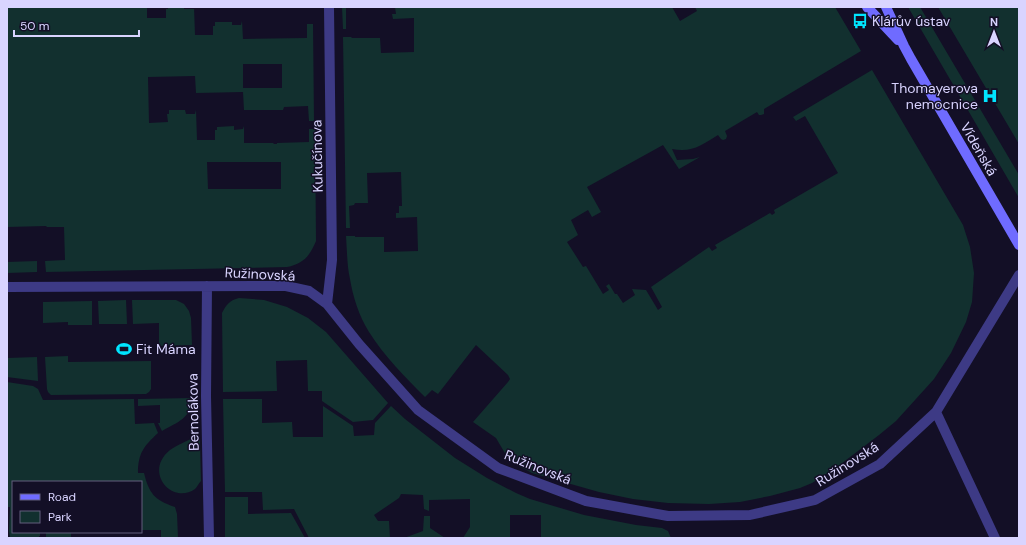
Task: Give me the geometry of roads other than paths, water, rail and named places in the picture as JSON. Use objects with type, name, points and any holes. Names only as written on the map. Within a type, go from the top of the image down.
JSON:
[{"type":"main road","name":"Vídeňská","points":[[867,7],[904,46]]},
{"type":"main road","name":"Vídeňská","points":[[886,7],[911,59],[1019,245]]},
{"type":"street","name":"Kukučínova","points":[[327,304],[332,260],[329,7]]},
{"type":"street","name":"Ružinovská","points":[[7,287],[286,286],[310,291],[327,304],[359,344],[418,410],[498,468],[586,501],[668,516],[750,515],[816,500],[880,464],[936,412],[1019,275]]},
{"type":"street","name":"Bernolákova","points":[[207,286],[206,396],[209,538]]},
{"type":"street","points":[[936,412],[995,538]]},
{"type":"place","name":"Klárův ústav","points":[[860,21]]},
{"type":"place","name":"Thomayerova nemocnice","points":[[990,96]]},
{"type":"place","name":"Fit Máma","points":[[124,349]]}]
